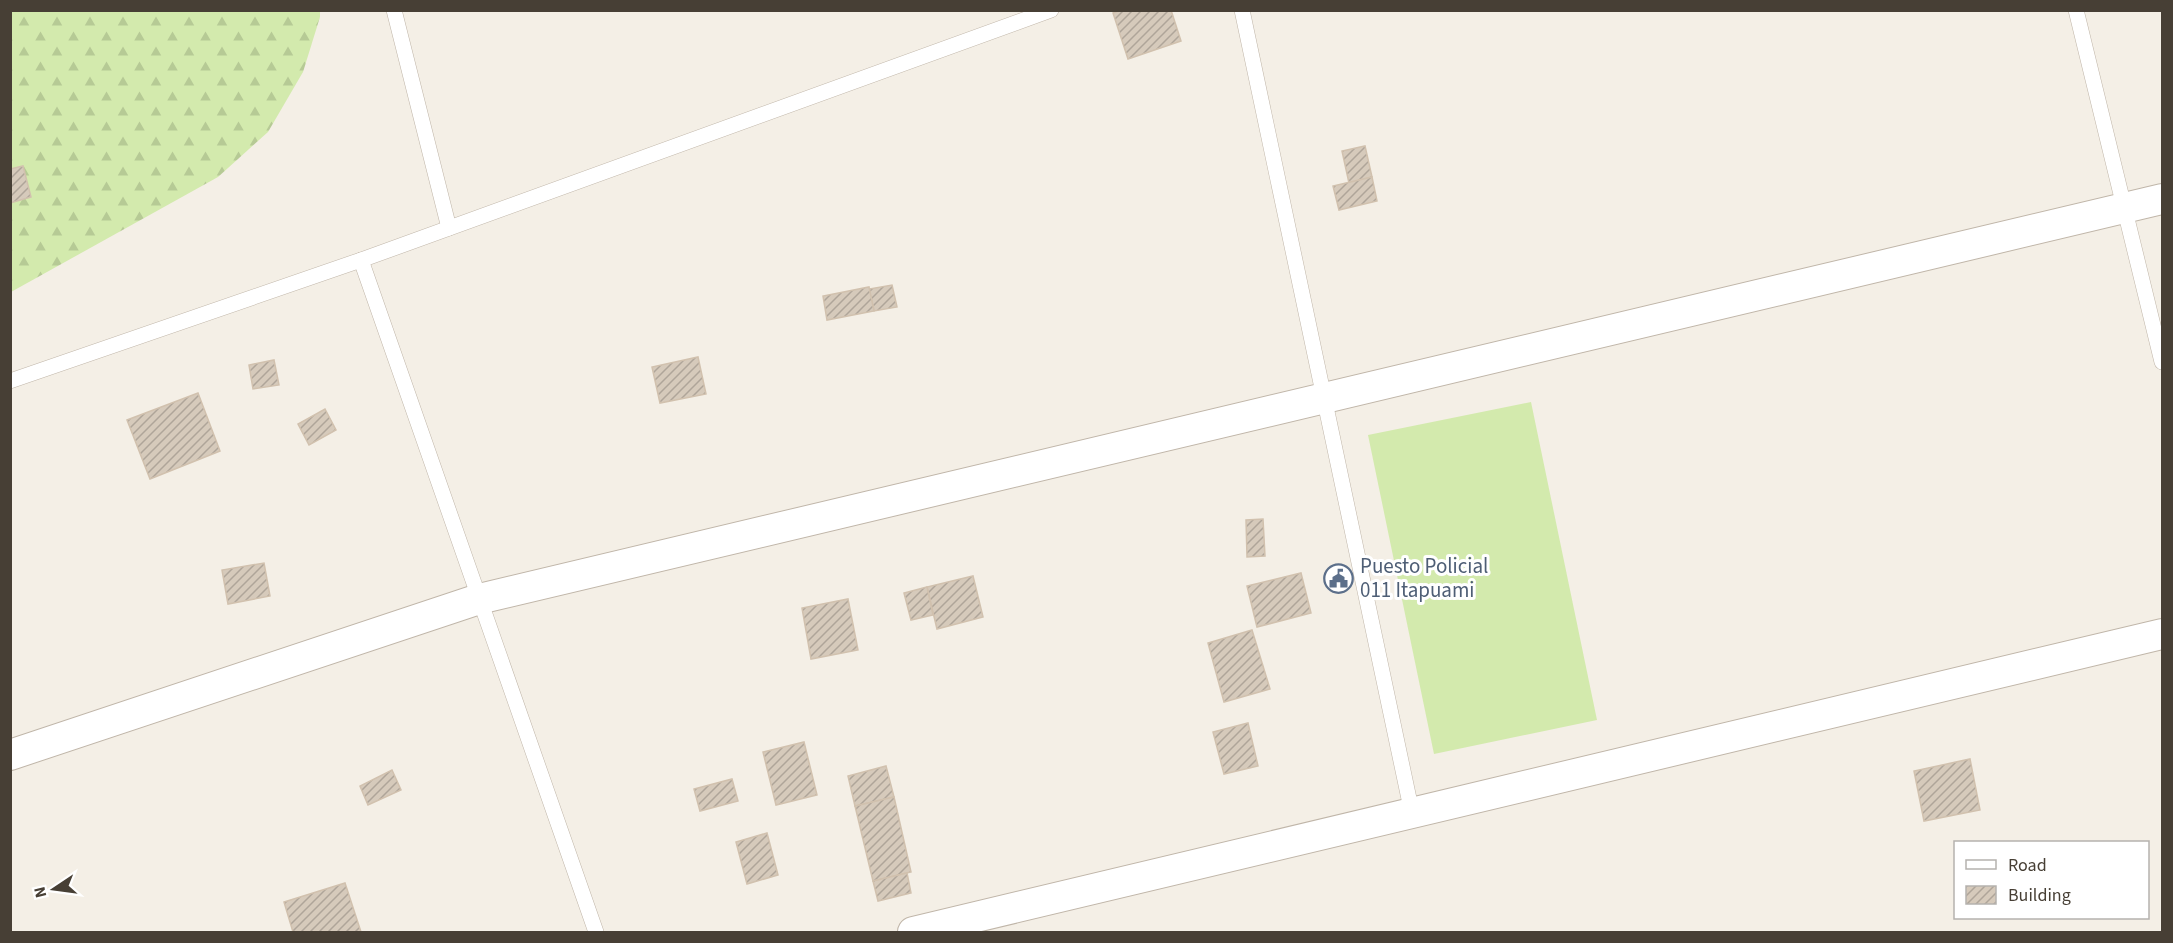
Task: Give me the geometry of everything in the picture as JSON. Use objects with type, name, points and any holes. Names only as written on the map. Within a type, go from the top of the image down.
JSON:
[{"type":"street","points":[[10,755],[479,599],[2163,199]]},
{"type":"street","points":[[913,933],[2163,634]]},
{"type":"lane","points":[[394,10],[449,228]]},
{"type":"lane","points":[[10,381],[361,260],[1051,10]]},
{"type":"lane","points":[[1242,10],[1412,813]]},
{"type":"lane","points":[[2076,10],[2163,362]]},
{"type":"lane","points":[[361,260],[596,933]]},
{"type":"green space","points":[[11,11],[320,11],[320,17],[303,72],[268,132],[218,177],[11,292]]},
{"type":"green space","points":[[1531,402],[1597,720],[1434,754],[1368,435]]},
{"type":"building","points":[[1121,10],[1171,10],[1181,41],[1128,59],[1113,13]]},
{"type":"building","points":[[1365,146],[1372,177],[1349,183],[1342,151]]},
{"type":"building","points":[[23,166],[31,197],[10,203],[10,169]]},
{"type":"building","points":[[1372,177],[1377,201],[1339,210],[1333,186]]},
{"type":"building","points":[[892,285],[897,307],[874,311],[869,289]]},
{"type":"building","points":[[869,287],[874,311],[827,320],[823,296]]},
{"type":"building","points":[[698,357],[706,394],[660,403],[652,367]]},
{"type":"building","points":[[274,360],[279,385],[253,389],[249,365]]},
{"type":"building","points":[[198,393],[220,451],[150,479],[127,420]]},
{"type":"building","points":[[325,409],[336,430],[309,445],[298,424]]},
{"type":"building","points":[[1263,519],[1265,556],[1247,557],[1246,520]]},
{"type":"building","points":[[264,563],[270,596],[228,604],[222,570]]},
{"type":"building","points":[[1301,573],[1311,613],[1257,627],[1247,586]]},
{"type":"building","points":[[973,576],[983,617],[937,629],[927,587]]},
{"type":"building","points":[[927,587],[933,615],[911,620],[904,593]]},
{"type":"building","points":[[848,599],[858,650],[811,659],[802,608]]},
{"type":"building","points":[[1252,630],[1270,689],[1224,702],[1208,643]]},
{"type":"building","points":[[1248,723],[1258,766],[1224,774],[1213,732]]},
{"type":"building","points":[[804,742],[817,795],[776,805],[763,752]]},
{"type":"building","points":[[1970,759],[1980,810],[1924,821],[1914,771]]},
{"type":"building","points":[[886,766],[894,797],[855,806],[848,776]]},
{"type":"building","points":[[392,770],[401,790],[368,805],[360,786]]},
{"type":"building","points":[[732,779],[738,801],[700,811],[694,789]]},
{"type":"building","points":[[894,797],[911,872],[873,881],[855,806]]},
{"type":"building","points":[[767,833],[778,875],[747,884],[736,842]]},
{"type":"building","points":[[907,873],[911,893],[878,901],[873,881]]},
{"type":"building","points":[[345,883],[361,932],[293,932],[284,902]]},
{"type":"place","name":"Puesto Policial 011 Itapuami","points":[[1339,578]]}]
